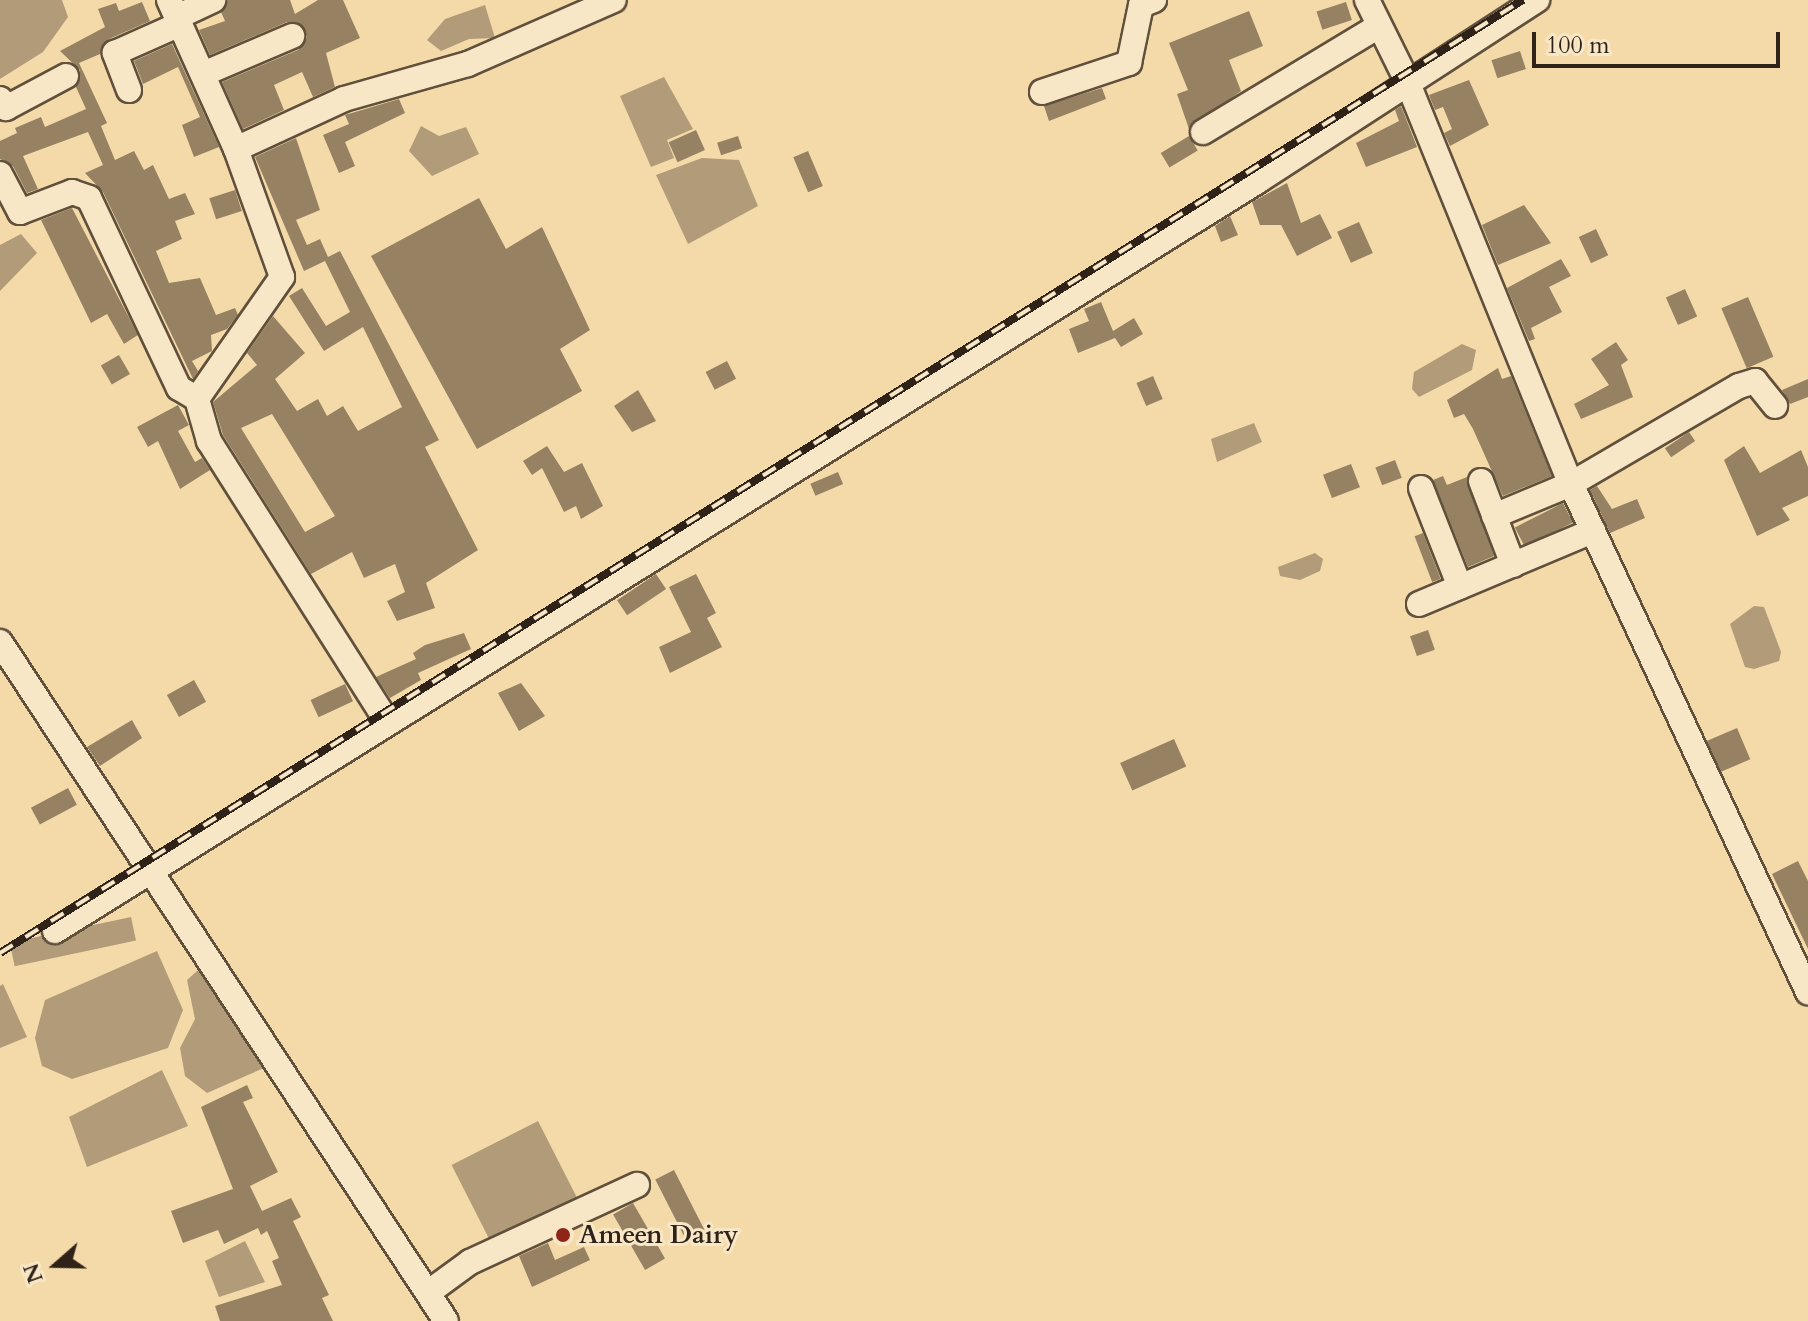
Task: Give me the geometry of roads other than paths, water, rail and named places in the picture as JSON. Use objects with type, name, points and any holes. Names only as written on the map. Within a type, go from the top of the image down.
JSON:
[{"type":"street","points":[[129,90],[115,53],[175,14],[213,0]]},
{"type":"street","points":[[236,149],[344,99],[468,64],[614,0]]},
{"type":"street","points":[[1042,92],[1129,63],[1141,5],[1154,0]]},
{"type":"street","points":[[1367,0],[1407,81],[1571,484],[1808,992]]},
{"type":"street","points":[[55,931],[1258,181],[1407,81],[1537,0]]},
{"type":"street","points":[[175,14],[236,149],[282,277],[197,399]]},
{"type":"street","points":[[1203,132],[1379,26]]},
{"type":"street","points":[[203,74],[292,36]]},
{"type":"street","points":[[0,99],[6,108],[66,76]]},
{"type":"street","points":[[0,174],[20,212],[72,192],[89,198],[179,388],[197,399],[209,441],[387,722]]},
{"type":"street","points":[[1494,516],[1571,484],[1739,386],[1755,381],[1775,406]]},
{"type":"street","points":[[1481,481],[1513,565]]},
{"type":"street","points":[[1421,488],[1460,587]]},
{"type":"street","points":[[1419,604],[1593,531]]},
{"type":"street","points":[[0,642],[154,868],[356,1188],[446,1321]]},
{"type":"street","points":[[429,1292],[470,1262],[637,1185]]},
{"type":"railway","points":[[0,953],[1523,0]]},
{"type":"place","name":"Ameen Dairy","points":[[563,1235]]}]
